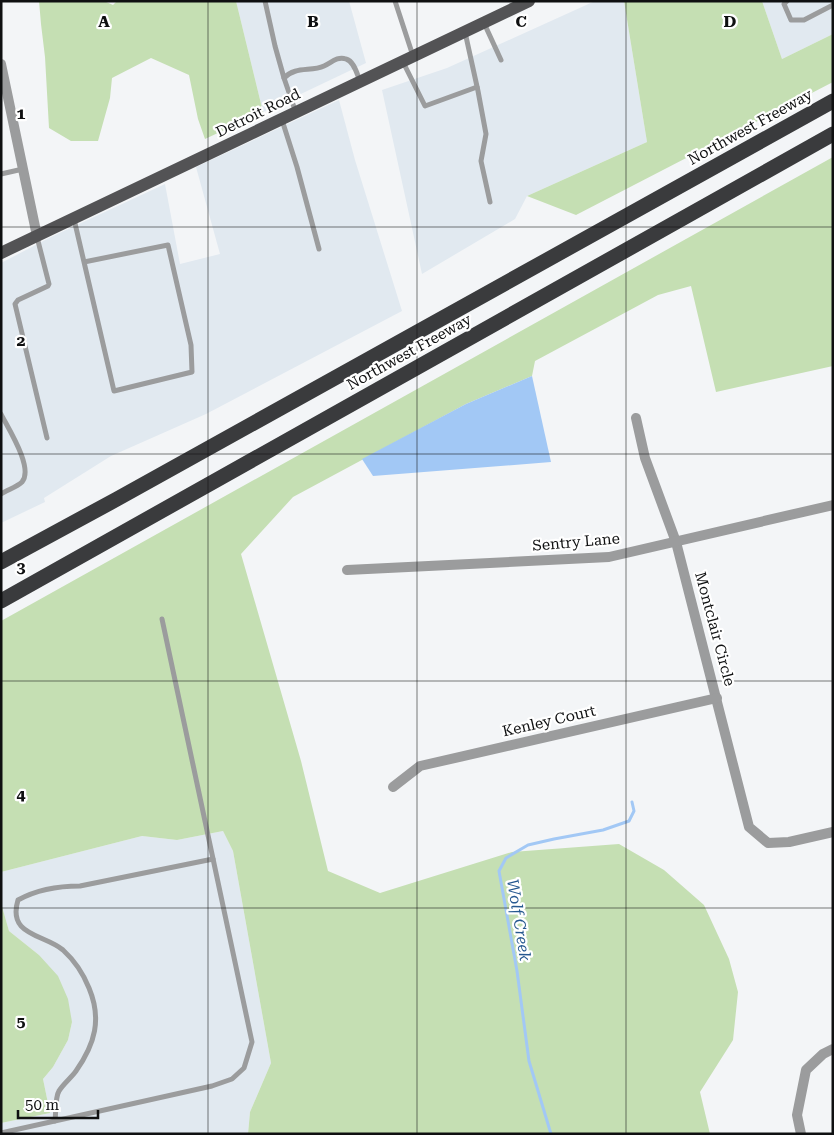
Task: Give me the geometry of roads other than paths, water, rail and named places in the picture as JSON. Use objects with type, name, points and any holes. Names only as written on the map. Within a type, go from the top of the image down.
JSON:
[{"type":"highway","name":"Northwest Freeway","points":[[1,562],[833,101]]},
{"type":"highway","name":"Northwest Freeway","points":[[1,601],[833,134]]},
{"type":"main road","name":"Detroit Road","points":[[1,253],[483,23],[516,4],[529,1]]},
{"type":"street","points":[[1,64],[37,236]]},
{"type":"street","name":"Montclair Circle","points":[[636,418],[645,458],[676,542],[750,827],[768,843],[789,842],[833,832]]},
{"type":"street","name":"Sentry Lane","points":[[347,570],[609,557],[833,505]]},
{"type":"street","name":"Kenley Court","points":[[393,787],[420,766],[717,698]]},
{"type":"street","points":[[801,1134],[797,1116],[806,1070],[823,1054],[833,1049]]},
{"type":"lane","points":[[265,1],[275,46],[296,113]]},
{"type":"lane","points":[[395,1],[408,59],[425,106],[477,87]]},
{"type":"lane","points":[[787,1],[784,4],[791,20],[804,20],[833,5]]},
{"type":"lane","points":[[483,23],[501,60]]},
{"type":"lane","points":[[464,32],[486,134],[481,161],[490,202]]},
{"type":"lane","points":[[284,78],[288,73],[302,69],[320,68],[338,59],[346,59],[352,63],[360,82]]},
{"type":"lane","points":[[281,120],[297,167],[319,249]]},
{"type":"lane","points":[[1,174],[23,169]]},
{"type":"lane","points":[[74,219],[84,262],[114,391],[192,372],[191,346],[168,246],[84,262]]},
{"type":"lane","points":[[37,236],[49,284],[18,300],[15,304],[47,438]]},
{"type":"lane","points":[[1,414],[24,464],[24,477],[21,484],[1,494]]},
{"type":"lane","points":[[1,1133],[212,1086],[232,1079],[244,1068],[252,1042],[162,619]]},
{"type":"lane","points":[[55,1121],[58,1092],[76,1072],[88,1053],[96,1030],[95,1012],[89,989],[78,967],[62,949],[26,931],[18,923],[15,909],[18,900],[30,894],[59,886],[80,886],[213,859]]},
{"type":"water","points":[[532,376],[551,462],[373,476],[362,459],[466,404]]},
{"type":"waterway","name":"Wolf Creek","points":[[551,1134],[529,1061],[517,971],[499,871],[506,858],[528,845],[603,830],[629,821],[634,811],[632,802]]}]
